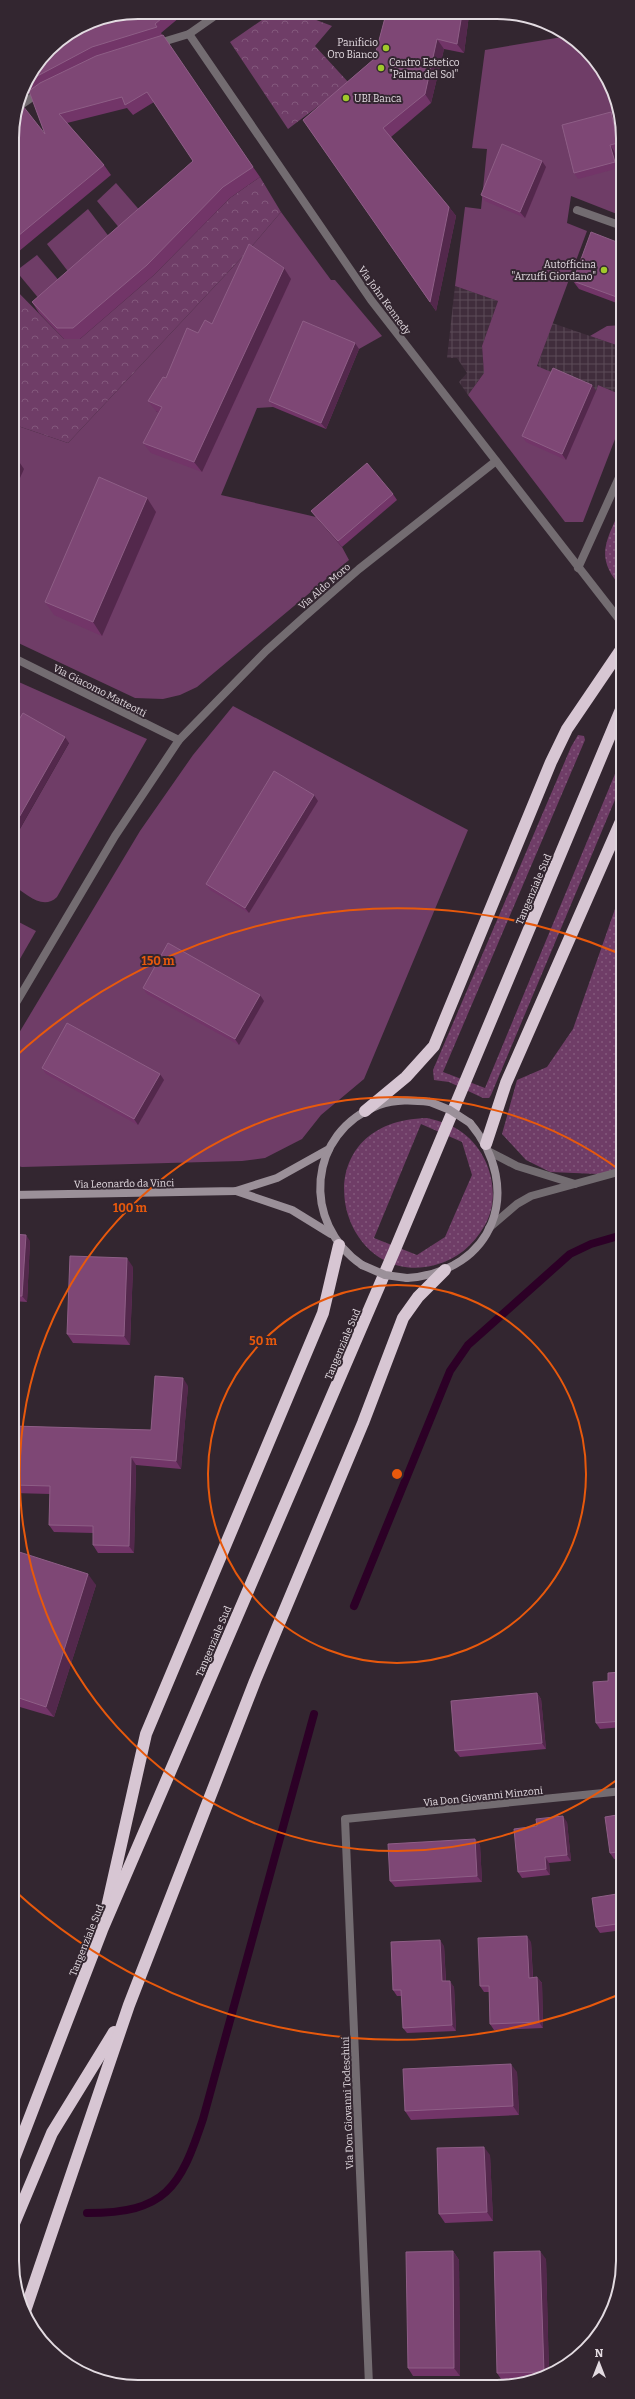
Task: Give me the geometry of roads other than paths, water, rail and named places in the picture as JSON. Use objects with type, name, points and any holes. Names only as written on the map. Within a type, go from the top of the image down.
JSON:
[{"type":"highway","points":[[365,1111],[406,1077],[434,1046],[551,762],[567,729],[616,657]]},
{"type":"highway","name":"Tangenziale Sud","points":[[19,2146],[102,1930],[466,1081],[616,721]]},
{"type":"highway","points":[[488,1148],[506,1083],[616,833]]},
{"type":"highway","points":[[102,1930],[115,1863],[146,1734],[323,1313],[340,1245]]},
{"type":"highway","points":[[27,2304],[129,2005],[215,1781],[363,1423],[403,1318],[418,1297],[446,1270]]},
{"type":"highway","points":[[19,2212],[52,2133],[98,2059],[129,2005]]},
{"type":"street","points":[[150,46],[189,34],[209,19]]},
{"type":"street","name":"Via John Kennedy","points":[[189,34],[371,300],[616,616]]},
{"type":"street","points":[[24,103],[51,86]]},
{"type":"street","points":[[577,210],[616,224]]},
{"type":"street","name":"Via Aldo Moro","points":[[19,998],[119,830],[179,740],[266,651],[359,569],[496,461]]},
{"type":"street","points":[[578,568],[616,484]]},
{"type":"street","name":"Via Giacomo Matteotti","points":[[19,660],[179,740]]},
{"type":"street","name":"Via Leonardo da Vinci","points":[[19,1195],[236,1191],[277,1178],[329,1149],[348,1124],[365,1111],[380,1105],[405,1100],[430,1102],[450,1110],[470,1123],[488,1148],[497,1173],[498,1189],[495,1213],[489,1228],[469,1255],[446,1270],[419,1277],[395,1277],[376,1272],[292,1210],[236,1191]]},
{"type":"street","points":[[488,1148],[507,1163],[576,1184]]},
{"type":"street","points":[[329,1149],[322,1166],[320,1200],[326,1222],[340,1245]]},
{"type":"street","points":[[489,1228],[523,1200],[540,1192],[616,1173]]},
{"type":"street","name":"Via Don Giovanni Minzoni","points":[[345,1819],[616,1792]]},
{"type":"street","name":"Via Don Giovanni Todeschini","points":[[345,1819],[369,2380]]},
{"type":"waterway","points":[[354,1606],[450,1371],[468,1345],[570,1254],[591,1244],[616,1237]]},
{"type":"waterway","points":[[87,2213],[114,2212],[135,2208],[152,2201],[166,2192],[177,2179],[186,2163],[203,2119],[314,1714]]},
{"type":"place","name":"Panificio Oro Bianco","points":[[386,48]]},
{"type":"place","name":"Centro Estetico \"Palma del Sol\"","points":[[381,68]]},
{"type":"place","name":"UBI Banca","points":[[346,98]]},
{"type":"place","name":"Autofficina \"Arzuffi Giordano\"","points":[[604,270]]}]
